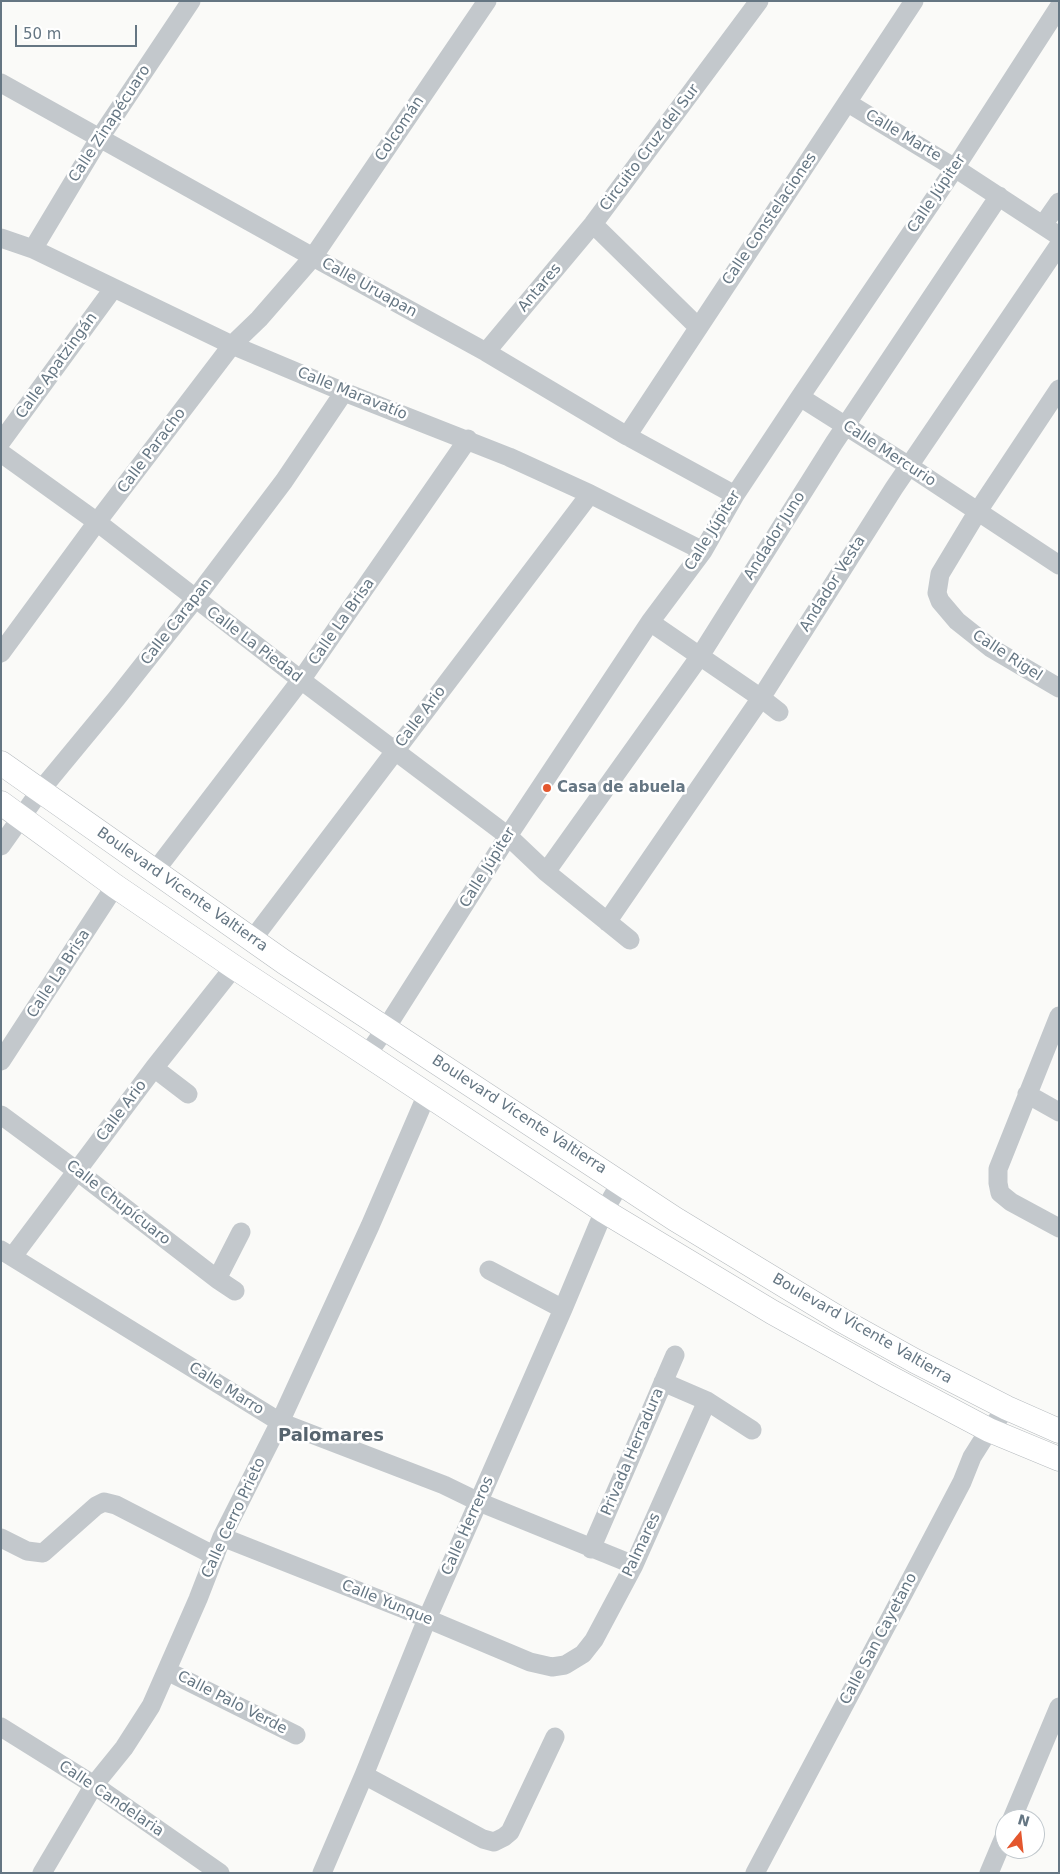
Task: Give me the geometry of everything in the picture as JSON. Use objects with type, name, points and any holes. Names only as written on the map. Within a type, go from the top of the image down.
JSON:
[{"type":"main road","name":"Boulevard Vicente Valtierra","points":[[1,763],[252,940],[675,1219],[843,1321],[949,1379],[1059,1431]]},
{"type":"main road","name":"Boulevard Vicente Valtierra","points":[[1,803],[115,886],[234,967],[604,1211],[772,1312],[887,1376],[989,1430],[1059,1459]]},
{"type":"street","name":"Calle Zinapécuaro","points":[[33,249],[99,139],[191,1]]},
{"type":"street","name":"Colcomán","points":[[313,257],[487,1]]},
{"type":"street","name":"Circuito Cruz del Sur","points":[[698,327],[593,224],[759,1]]},
{"type":"street","name":"Calle Constelaciones","points":[[627,436],[914,1]]},
{"type":"street","name":"Calle Júpiter","points":[[367,1055],[508,836],[650,622],[702,551],[735,495],[955,168],[1059,7]]},
{"type":"street","name":"Calle Uruapan","points":[[1,83],[486,352],[627,436],[735,495]]},
{"type":"street","name":"Calle Marte","points":[[848,102],[955,168],[1059,236]]},
{"type":"street","name":"Andador Juno","points":[[546,872],[700,656],[845,426],[999,196]]},
{"type":"street","points":[[1043,225],[1059,202]]},
{"type":"street","name":"Antares","points":[[486,352],[593,224]]},
{"type":"street","name":"Calle Maravatío","points":[[1,238],[33,249],[232,345],[344,392],[468,439],[590,494],[702,551]]},
{"type":"street","name":"Andador Vesta","points":[[607,922],[761,698],[894,488],[1059,245]]},
{"type":"street","name":"Calle Paracho","points":[[1,653],[97,522],[232,345],[260,319],[313,257]]},
{"type":"street","name":"Calle Apatzingán","points":[[1,442],[113,289]]},
{"type":"street","points":[[978,512],[1059,389]]},
{"type":"street","name":"Calle Carapan","points":[[1,846],[40,790],[116,699],[195,599],[284,480],[344,392]]},
{"type":"street","name":"Calle Mercurio","points":[[800,396],[1059,565]]},
{"type":"street","name":"Calle La Brisa","points":[[155,871],[301,680],[468,439]]},
{"type":"street","name":"Calle La Piedad","points":[[1,453],[97,522],[301,680],[508,836],[546,872],[630,940]]},
{"type":"street","name":"Calle Ario","points":[[252,940],[590,494]]},
{"type":"street","name":"Calle Rigel","points":[[978,512],[940,574],[937,593],[940,601],[957,621],[991,648],[1059,688]]},
{"type":"street","points":[[650,622],[779,712]]},
{"type":"street","name":"Calle La Brisa","points":[[1,1061],[115,886]]},
{"type":"street","name":"Calle Ario","points":[[7,1253],[77,1171],[154,1068],[234,967]]},
{"type":"street","points":[[1059,1016],[998,1169],[1000,1192],[1011,1202],[1059,1228]]},
{"type":"street","points":[[154,1068],[188,1094]]},
{"type":"street","name":"Calle Cerro Prieto","points":[[42,1873],[94,1785],[124,1748],[151,1706],[222,1537],[280,1422],[370,1226],[427,1094]]},
{"type":"street","points":[[1027,1094],[1059,1112]]},
{"type":"street","name":"Calle Chupícuaro","points":[[1,1115],[235,1291]]},
{"type":"street","name":"Calle Herreros","points":[[322,1873],[367,1770],[386,1717],[427,1619],[604,1211],[621,1182]]},
{"type":"street","points":[[217,1279],[241,1232]]},
{"type":"street","name":"Calle Marro","points":[[7,1253],[280,1422],[444,1485],[479,1502],[634,1565]]},
{"type":"street","points":[[489,1270],[563,1309]]},
{"type":"street","name":"Privada Herradura","points":[[591,1549],[675,1355]]},
{"type":"street","points":[[663,1382],[707,1400],[752,1430]]},
{"type":"street","name":"Palmares","points":[[552,1667],[573,1662],[588,1648],[634,1565],[707,1400]]},
{"type":"street","name":"Calle San Cayetano","points":[[755,1873],[962,1482],[972,1457],[989,1430],[1007,1408]]},
{"type":"street","points":[[1,1538],[27,1551],[43,1553],[96,1506],[104,1502],[116,1505],[215,1556]]},
{"type":"street","name":"Calle Yunque","points":[[222,1537],[530,1662],[552,1667]]},
{"type":"street","name":"Calle Palo Verde","points":[[167,1671],[296,1736]]},
{"type":"street","points":[[1016,1809],[1059,1707]]},
{"type":"street","name":"Calle Candelaria","points":[[1,1727],[94,1785],[220,1873]]},
{"type":"street","points":[[367,1770],[483,1840],[499,1840],[510,1832],[555,1737]]},
{"type":"street","points":[[989,1873],[995,1859]]},
{"type":"place","name":"Casa de abuela","points":[[547,788]]},
{"type":"district","name":"Palomares","points":[[331,1436]]}]
